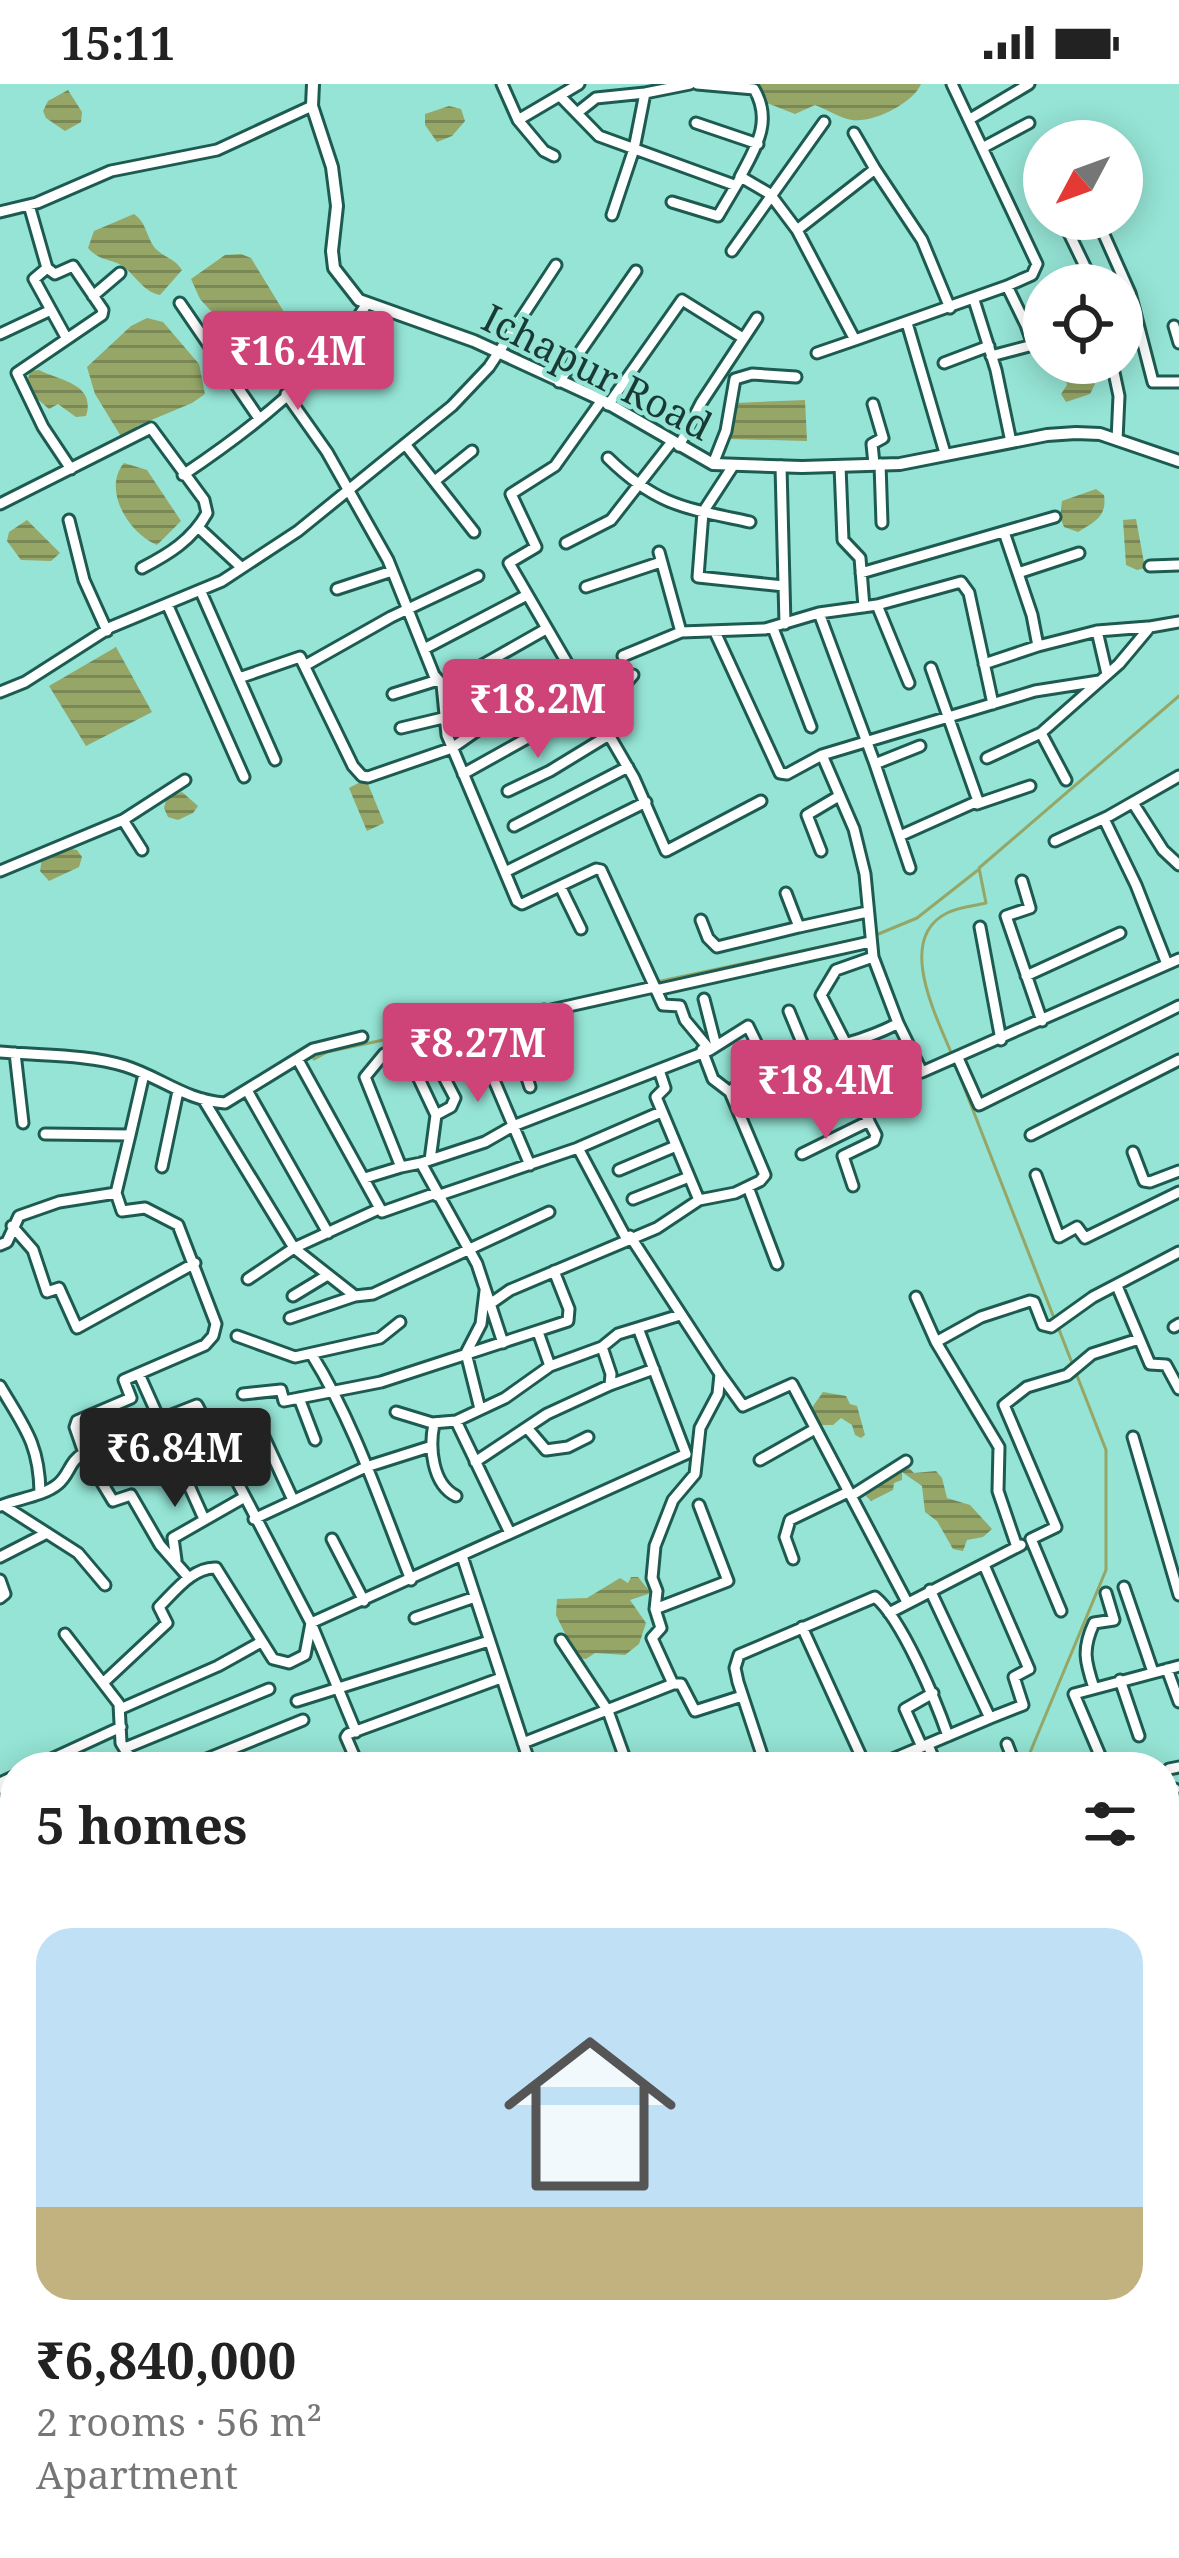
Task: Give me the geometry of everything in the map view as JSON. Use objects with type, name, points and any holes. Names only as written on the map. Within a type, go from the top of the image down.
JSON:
[{"type":"street","points":[[183,476],[286,394],[348,334],[366,305],[334,268],[337,206],[332,167],[312,106],[313,84]]},
{"type":"street","points":[[502,84],[518,120],[554,156]]},
{"type":"street","points":[[577,113],[596,98],[694,84],[754,89],[763,103],[764,126],[718,216],[672,202]]},
{"type":"street","points":[[817,353],[1032,275],[1037,264],[952,84]]},
{"type":"street","points":[[970,119],[1029,84]]},
{"type":"street","points":[[518,120],[576,85]]},
{"type":"street","points":[[612,215],[634,149],[645,93]]},
{"type":"street","points":[[561,97],[598,136],[770,194],[797,230],[855,340]]},
{"type":"street","points":[[0,212],[111,171],[217,150],[312,106]]},
{"type":"street","points":[[696,122],[758,144]]},
{"type":"street","points":[[732,251],[824,122]]},
{"type":"street","points":[[984,147],[1023,126]]},
{"type":"street","points":[[854,133],[922,240],[950,308]]},
{"type":"street","points":[[797,230],[875,169]]},
{"type":"street","points":[[29,205],[47,268],[56,274],[73,266],[103,314],[17,373],[43,427],[71,469]]},
{"type":"street","points":[[1106,240],[1130,293],[1153,382],[1179,382]]},
{"type":"street","points":[[0,692],[25,682],[107,631],[201,592],[298,531],[452,406],[498,353],[556,265]]},
{"type":"street","points":[[47,268],[34,279],[68,339]]},
{"type":"street","points":[[559,382],[637,271]]},
{"type":"street","points":[[93,296],[120,273]]},
{"type":"street","points":[[1007,286],[1023,319]]},
{"type":"street","points":[[974,299],[1011,442]]},
{"type":"street","points":[[743,338],[682,300],[555,466],[509,497],[536,547],[509,563],[628,767],[666,851],[761,801]]},
{"type":"street","points":[[180,303],[258,417]]},
{"type":"street","name":"Ichapur Road","points":[[366,305],[395,311],[605,402],[713,464],[877,464],[1076,433],[1100,434],[1179,461]]},
{"type":"street","points":[[0,334],[51,310]]},
{"type":"street","points":[[566,543],[611,520],[675,444],[758,318]]},
{"type":"street","points":[[907,323],[945,453]]},
{"type":"street","points":[[1174,326],[1179,343]]},
{"type":"street","points":[[944,363],[1023,346]]},
{"type":"street","points":[[713,464],[726,431],[735,379],[752,374],[796,377]]},
{"type":"street","points":[[1116,384],[1117,440]]},
{"type":"street","points":[[286,394],[349,490],[392,571],[440,682],[452,748],[520,904],[601,870],[664,1005],[680,1006],[685,1020],[709,1049]]},
{"type":"street","points":[[873,404],[883,438],[872,444],[882,523]]},
{"type":"street","points":[[0,504],[150,427],[207,507],[199,528],[174,551],[142,568]]},
{"type":"street","points":[[405,444],[474,532]]},
{"type":"street","points":[[436,480],[472,451]]},
{"type":"street","points":[[608,458],[637,487],[661,500],[750,522]]},
{"type":"street","points":[[733,466],[703,512],[698,577],[784,586]]},
{"type":"street","points":[[781,466],[785,624]]},
{"type":"street","points":[[840,466],[843,540],[857,552],[864,607]]},
{"type":"street","points":[[861,573],[1055,517]]},
{"type":"street","points":[[69,520],[84,580],[107,631]]},
{"type":"street","points":[[199,528],[242,568]]},
{"type":"street","points":[[1005,535],[1038,646]]},
{"type":"street","points":[[1018,573],[1079,553]]},
{"type":"street","points":[[586,587],[660,557],[681,632]]},
{"type":"street","points":[[1150,566],[1179,565]]},
{"type":"street","points":[[337,589],[392,571]]},
{"type":"street","points":[[306,665],[478,576]]},
{"type":"street","points":[[623,656],[681,632],[772,628],[961,582],[969,593],[993,704]]},
{"type":"street","points":[[201,592],[275,760]]},
{"type":"street","points":[[424,649],[527,595]]},
{"type":"street","points":[[877,605],[909,682]]},
{"type":"street","points":[[168,606],[244,776]]},
{"type":"street","points":[[819,613],[910,868]]},
{"type":"street","points":[[984,664],[1097,632],[1179,622]]},
{"type":"street","points":[[987,758],[1042,733],[1150,627]]},
{"type":"street","points":[[772,628],[811,727]]},
{"type":"street","points":[[393,694],[449,684],[545,629]]},
{"type":"street","points":[[715,632],[780,773],[787,774],[822,755],[866,740],[1035,691],[1103,678]]},
{"type":"street","points":[[1097,632],[1103,678]]},
{"type":"street","points":[[239,678],[300,657],[362,776],[452,748],[568,667]]},
{"type":"street","points":[[932,668],[977,803]]},
{"type":"street","points":[[463,775],[633,675]]},
{"type":"street","points":[[401,728],[443,718]]},
{"type":"street","points":[[1042,733],[1066,780]]},
{"type":"street","points":[[508,791],[609,735]]},
{"type":"street","points":[[875,764],[920,746]]},
{"type":"street","points":[[822,755],[854,829],[865,874],[873,957],[922,1072],[1179,958]]},
{"type":"street","points":[[514,826],[628,767]]},
{"type":"street","points":[[1055,841],[1179,776]]},
{"type":"street","points":[[0,871],[123,820],[185,780]]},
{"type":"street","points":[[902,836],[1030,786]]},
{"type":"street","points":[[821,851],[807,815],[839,796]]},
{"type":"street","points":[[505,872],[646,802]]},
{"type":"street","points":[[1133,803],[1179,866]]},
{"type":"street","points":[[1104,819],[1167,964]]},
{"type":"street","points":[[123,820],[142,850]]},
{"type":"street","points":[[1022,881],[1030,908],[1006,916],[1042,1021]]},
{"type":"street","points":[[560,886],[580,928]]},
{"type":"street","points":[[786,893],[799,927]]},
{"type":"street","points":[[701,920],[717,947],[867,912]]},
{"type":"street","points":[[980,927],[1001,1040]]},
{"type":"street","points":[[1026,976],[1120,933]]},
{"type":"street","points":[[401,1167],[365,1077],[384,1054],[471,1026],[869,938]]},
{"type":"street","points":[[817,1109],[866,1080],[821,995],[836,970],[873,957]]},
{"type":"street","points":[[490,1304],[510,1290],[657,1228],[699,1200],[748,1187],[765,1175],[730,1092],[713,1079],[704,999]]},
{"type":"street","points":[[955,1060],[980,1105],[1179,1006]]},
{"type":"street","points":[[544,1010],[557,1054]]},
{"type":"street","points":[[788,1011],[808,1057]]},
{"type":"street","points":[[506,1018],[530,1087]]},
{"type":"street","points":[[730,1092],[769,1069],[849,1045],[898,1023]]},
{"type":"street","points":[[471,1026],[530,1166]]},
{"type":"street","points":[[365,1178],[485,1142],[513,1126],[709,1049],[748,1026],[769,1069]]},
{"type":"street","points":[[0,1052],[106,1061],[178,1091],[225,1103],[313,1049],[362,1037]]},
{"type":"street","points":[[403,1046],[436,1115],[425,1162],[436,1195],[467,1247],[502,1343]]},
{"type":"street","points":[[15,1054],[23,1124]]},
{"type":"street","points":[[298,1060],[386,1214],[530,1166],[661,1112]]},
{"type":"street","points":[[435,1060],[455,1098],[436,1115]]},
{"type":"street","points":[[1030,1135],[1179,1060]]},
{"type":"street","points":[[659,1070],[665,1086],[656,1097],[699,1200]]},
{"type":"street","points":[[144,1074],[116,1193],[122,1211],[145,1208],[178,1225],[216,1324],[205,1345],[124,1380],[131,1398],[77,1421],[75,1427],[84,1453],[113,1501],[131,1495],[160,1545],[189,1578]]},
{"type":"street","points":[[162,1167],[178,1091]]},
{"type":"street","points":[[844,1156],[874,1141],[876,1135],[853,1091]]},
{"type":"street","points":[[248,1092],[328,1233]]},
{"type":"street","points":[[203,1099],[294,1248],[355,1296]]},
{"type":"street","points":[[802,1154],[869,1121]]},
{"type":"street","points":[[45,1134],[130,1135]]},
{"type":"street","points":[[837,1137],[853,1186]]},
{"type":"street","points":[[619,1170],[676,1146]]},
{"type":"street","points":[[578,1148],[628,1237],[743,1406],[792,1384],[907,1602]]},
{"type":"street","points":[[1133,1152],[1144,1181],[1179,1171]]},
{"type":"street","points":[[1036,1175],[1059,1237],[1077,1227],[1085,1238],[1179,1192]]},
{"type":"street","points":[[633,1199],[689,1177]]},
{"type":"street","points":[[748,1187],[777,1264]]},
{"type":"street","points":[[0,1245],[7,1242],[19,1216],[59,1202],[116,1193]]},
{"type":"street","points":[[248,1280],[294,1248],[379,1209]]},
{"type":"street","points":[[290,1318],[373,1294],[549,1212]]},
{"type":"street","points":[[12,1226],[33,1250],[47,1292],[58,1288],[77,1328],[195,1263]]},
{"type":"street","points":[[936,1342],[981,1317],[1030,1301],[1043,1325],[1056,1324],[1069,1311],[1179,1252]]},
{"type":"street","points":[[243,1394],[281,1390],[284,1401],[381,1382],[568,1321],[554,1270]]},
{"type":"street","points":[[293,1297],[326,1276]]},
{"type":"street","points":[[1117,1286],[1150,1364],[1166,1365],[1179,1389]]},
{"type":"street","points":[[480,1409],[466,1353],[482,1324],[485,1291]]},
{"type":"street","points":[[916,1297],[936,1342],[999,1447],[998,1491],[1017,1547]]},
{"type":"street","points":[[397,1412],[434,1424],[456,1421],[505,1398],[550,1366],[602,1347],[618,1334],[680,1315]]},
{"type":"street","points":[[237,1336],[284,1354],[311,1355],[380,1338],[400,1322]]},
{"type":"street","points":[[311,1623],[686,1454],[638,1328]]},
{"type":"street","points":[[538,1332],[550,1366]]},
{"type":"street","points":[[889,1613],[1056,1528],[1004,1405],[1028,1388],[1067,1375],[1092,1354],[1138,1339]]},
{"type":"street","points":[[602,1347],[610,1385]]},
{"type":"street","points":[[311,1355],[333,1392],[411,1580]]},
{"type":"street","points":[[475,1462],[548,1414],[654,1369]]},
{"type":"street","points":[[139,1373],[204,1519]]},
{"type":"street","points":[[673,1684],[652,1638],[662,1628],[655,1609],[655,1546],[673,1500],[694,1474],[700,1428],[718,1394],[720,1374]]},
{"type":"street","points":[[0,1386],[33,1443],[40,1492]]},
{"type":"street","points":[[299,1398],[315,1440]]},
{"type":"street","points":[[159,1420],[197,1406],[311,1623],[356,1732]]},
{"type":"street","points":[[456,1421],[510,1533]]},
{"type":"street","points":[[434,1424],[430,1447],[446,1491],[456,1496]]},
{"type":"street","points":[[528,1429],[546,1450],[588,1438]]},
{"type":"street","points":[[760,1460],[814,1429]]},
{"type":"street","points":[[263,1435],[293,1501]]},
{"type":"street","points":[[1132,1437],[1179,1595]]},
{"type":"street","points":[[254,1519],[366,1467],[430,1447]]},
{"type":"street","points":[[2,1505],[61,1482],[71,1461],[84,1453]]},
{"type":"street","points":[[794,1558],[785,1537],[790,1520],[906,1461]]},
{"type":"street","points":[[176,1561],[173,1538],[243,1498]]},
{"type":"street","points":[[2,1505],[78,1553],[105,1585]]},
{"type":"street","points":[[655,1609],[728,1581],[698,1505]]},
{"type":"street","points":[[0,1557],[47,1533]]},
{"type":"street","points":[[332,1539],[364,1601]]},
{"type":"street","points":[[1031,1539],[1061,1611]]},
{"type":"street","points":[[462,1556],[526,1752]]},
{"type":"street","points":[[909,1752],[1023,1705],[1014,1677],[1029,1669],[984,1565]]},
{"type":"street","points":[[104,1682],[167,1623],[159,1607],[206,1568],[216,1568],[273,1659],[289,1663],[305,1655],[311,1623]]},
{"type":"street","points":[[0,1580],[4,1594],[0,1598]]},
{"type":"street","points":[[1124,1587],[1153,1672]]},
{"type":"street","points":[[930,1590],[990,1718]]},
{"type":"street","points":[[1094,1688],[1084,1643],[1094,1623],[1114,1620],[1106,1593]]},
{"type":"street","points":[[415,1618],[475,1598]]},
{"type":"street","points":[[761,1752],[735,1668],[739,1655],[875,1598],[889,1613],[933,1694],[949,1736]]},
{"type":"street","points":[[802,1627],[863,1752]]},
{"type":"street","points":[[65,1634],[120,1709],[127,1752]]},
{"type":"street","points":[[561,1640],[608,1712],[623,1752]]},
{"type":"street","points":[[297,1701],[489,1641]]},
{"type":"street","points":[[120,1709],[261,1642]]},
{"type":"street","points":[[1099,1752],[1074,1694],[1173,1668],[1179,1702]]},
{"type":"street","points":[[352,1752],[346,1737],[356,1732],[502,1678]]},
{"type":"street","points":[[1120,1680],[1138,1736]]},
{"type":"street","points":[[523,1743],[673,1684],[681,1684],[695,1711],[742,1696]]},
{"type":"street","points":[[124,1748],[269,1689]]},
{"type":"street","points":[[928,1752],[904,1709],[933,1694]]},
{"type":"street","points":[[224,1752],[303,1720]]},
{"type":"street","points":[[67,1752],[121,1727]]},
{"type":"street","points":[[1006,1744],[1010,1752]]},
{"type":"shaded area","points":[[759,84],[921,84],[901,105],[861,120],[815,105],[795,114],[767,103]]},
{"type":"shaded area","points":[[68,90],[82,112],[81,122],[65,131],[43,111],[48,101]]},
{"type":"shaded area","points":[[449,106],[461,109],[465,121],[452,136],[437,142],[425,125],[425,114]]},
{"type":"shaded area","points":[[134,214],[157,250],[182,270],[160,295],[123,266],[88,248],[94,231]]},
{"type":"shaded area","points":[[225,255],[251,258],[284,312],[266,334],[240,343],[200,299],[191,279]]},
{"type":"shaded area","points":[[147,318],[163,322],[199,364],[205,394],[122,438],[95,394],[87,367],[131,326]]},
{"type":"shaded area","points":[[39,370],[81,390],[88,405],[86,416],[76,417],[58,404],[49,409],[34,396],[27,383],[30,371]]},
{"type":"shaded area","points":[[1095,384],[1090,394],[1066,402],[1061,394],[1067,385]]},
{"type":"shaded area","points":[[805,400],[807,441],[729,439],[734,403]]},
{"type":"shaded area","points":[[124,463],[147,470],[181,521],[157,545],[137,531],[121,509],[116,485]]},
{"type":"shaded area","points":[[1096,489],[1104,495],[1099,517],[1078,532],[1064,527],[1062,501]]},
{"type":"shaded area","points":[[1136,519],[1145,568],[1137,570],[1126,565],[1123,520]]},
{"type":"shaded area","points":[[27,520],[60,553],[51,561],[21,560],[7,541],[9,532]]},
{"type":"shaded area","points":[[116,647],[152,712],[86,746],[49,686]]},
{"type":"shaded area","points":[[366,779],[384,823],[367,831],[349,788]]},
{"type":"shaded area","points":[[182,792],[198,806],[178,820],[168,817],[167,797]]},
{"type":"shaded area","points":[[65,848],[77,850],[82,857],[79,867],[49,881],[40,871],[42,858]]},
{"type":"shaded area","points":[[823,1392],[846,1396],[857,1406],[865,1435],[855,1435],[852,1425],[841,1418],[833,1425],[815,1425],[811,1409]]},
{"type":"shaded area","points":[[902,1461],[914,1473],[936,1471],[947,1498],[970,1505],[992,1529],[983,1537],[967,1540],[963,1551],[953,1549],[937,1521],[925,1512],[922,1486],[902,1472],[893,1490],[871,1501],[866,1496],[869,1481]]},
{"type":"shaded area","points":[[631,1577],[638,1577],[651,1593],[630,1600],[646,1623],[639,1644],[625,1655],[595,1653],[577,1658],[556,1615],[557,1599],[587,1598],[620,1578],[628,1583]]},
{"type":"waterway","points":[[952,1055],[924,980],[924,941],[932,925],[951,911],[986,903],[979,868],[1179,696]]},
{"type":"waterway","points":[[876,935],[917,918],[978,870]]},
{"type":"waterway","points":[[314,1059],[327,1052],[867,937]]},
{"type":"waterway","points":[[955,1064],[1054,1318]]},
{"type":"waterway","points":[[1030,1752],[1106,1570],[1106,1450],[1058,1327]]}]
